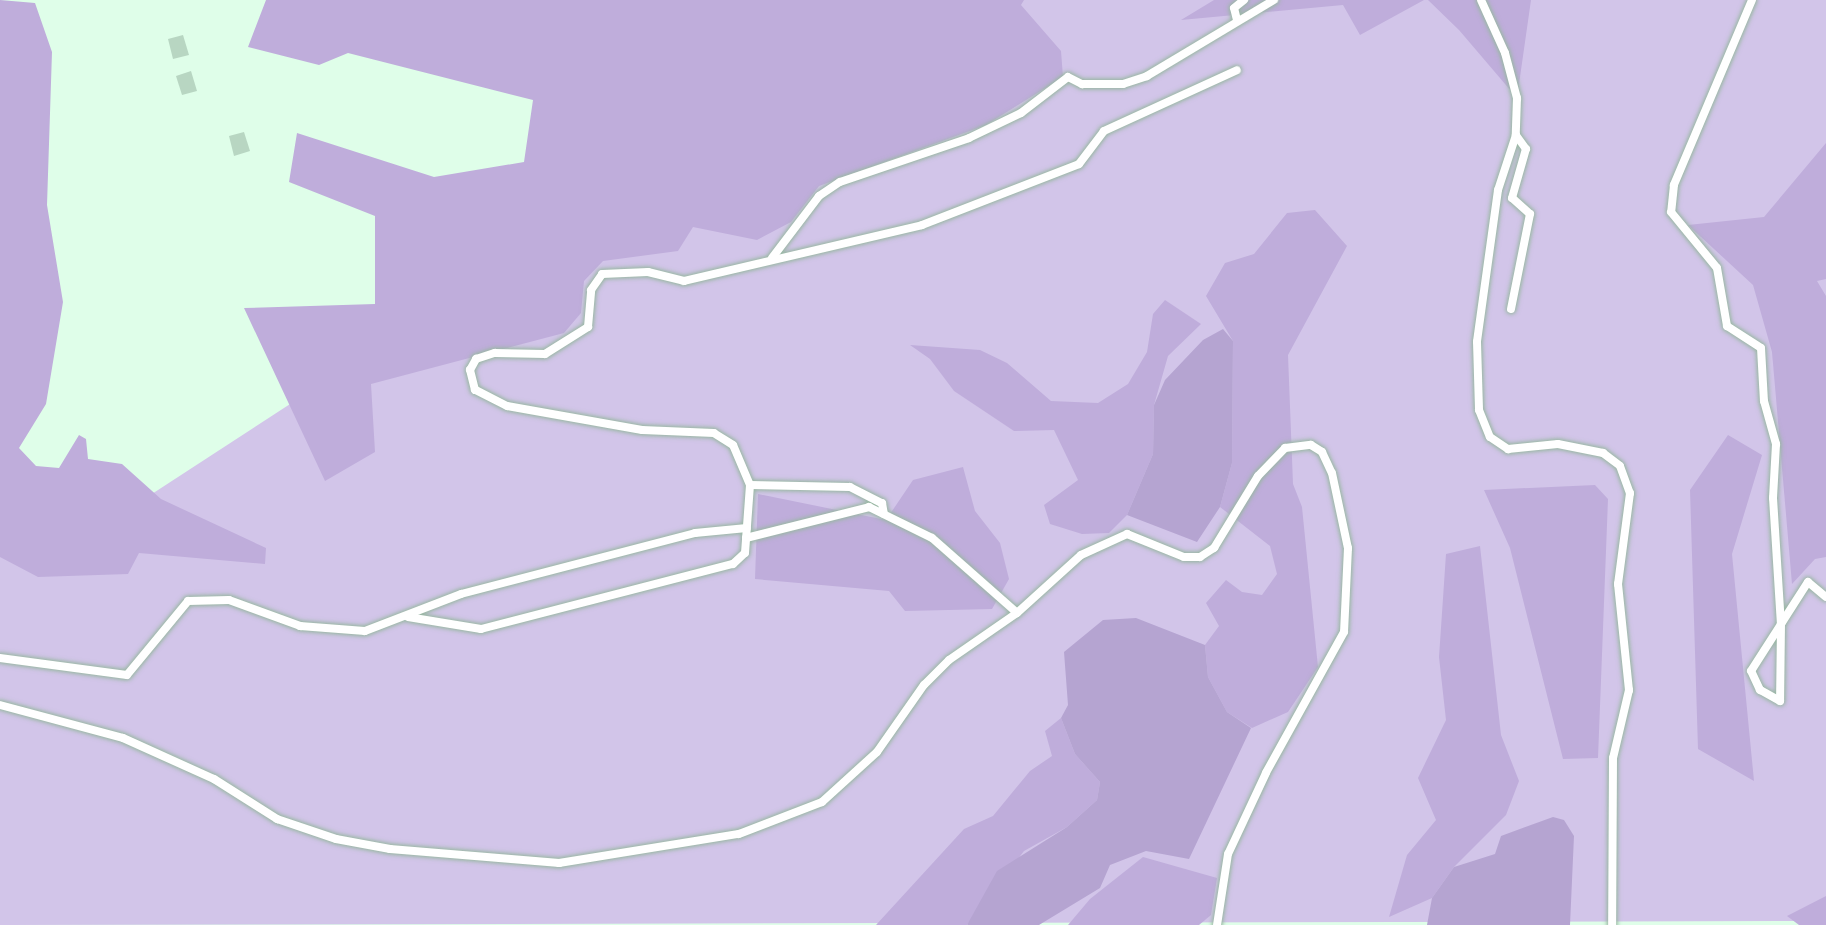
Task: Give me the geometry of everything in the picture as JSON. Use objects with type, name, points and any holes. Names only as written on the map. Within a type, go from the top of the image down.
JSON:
[{"type":"lane","points":[[1237,20],[1234,8],[1244,0]]},
{"type":"lane","points":[[772,258],[819,196],[840,182],[969,138],[1021,113],[1068,77],[1082,84],[1123,84],[1147,76],[1237,20],[1274,0]]},
{"type":"lane","points":[[1481,0],[1508,64],[1517,98],[1516,135],[1498,190],[1477,342],[1479,410],[1490,437],[1508,449],[1558,444],[1603,453],[1620,466],[1630,493],[1618,584],[1629,690],[1612,758],[1612,925]]},
{"type":"lane","points":[[1752,0],[1674,185],[1671,212],[1717,268],[1727,326],[1761,348],[1764,401],[1776,444],[1773,498],[1781,624],[1780,701],[1760,690],[1751,671],[1781,624],[1808,582],[1826,597]]},
{"type":"lane","points":[[408,617],[480,629],[733,564],[745,553],[750,485],[733,445],[714,433],[642,430],[507,406],[474,390],[470,370],[476,359],[495,353],[544,354],[564,345],[588,327],[591,290],[602,274],[648,272],[684,280],[922,225],[978,207],[1079,164],[1104,131],[1237,70]]},
{"type":"lane","points":[[1511,309],[1530,214],[1512,198],[1526,148],[1516,135]]},
{"type":"lane","points":[[0,705],[123,738],[214,779],[277,819],[336,839],[559,863],[739,834],[822,802],[877,752],[933,677],[975,638],[1017,613],[1049,579],[1104,541],[1127,534],[1184,557],[1200,557],[1214,549],[1258,476],[1285,448],[1311,445],[1322,452],[1332,472],[1348,548],[1344,632],[1266,773],[1228,854],[1217,925]]},
{"type":"lane","points":[[750,485],[850,487],[882,502],[884,514]]},
{"type":"lane","points":[[746,538],[869,507],[932,538],[1017,613]]},
{"type":"lane","points":[[0,658],[127,675],[188,601],[204,597],[333,632],[365,631],[495,585],[695,533],[747,528]]},
{"type":"shaded area","points":[[0,0],[35,3],[52,52],[47,205],[63,302],[46,404],[19,448],[36,466],[59,468],[79,435],[86,439],[88,459],[122,464],[161,499],[266,548],[265,564],[139,553],[128,574],[38,577],[0,557]]},
{"type":"shaded area","points":[[266,0],[1024,0],[1021,5],[1061,51],[1063,77],[986,125],[819,186],[791,222],[757,240],[693,227],[678,251],[603,261],[584,281],[581,313],[564,333],[371,384],[375,452],[325,481],[244,308],[375,304],[375,216],[289,182],[297,133],[434,177],[524,162],[533,100],[348,53],[319,65],[248,47]]},
{"type":"shaded area","points":[[934,0],[1826,0],[1826,921],[0,925],[0,527],[115,518],[813,64]]},
{"type":"shaded area","points":[[1214,0],[1424,0],[1360,35],[1343,5],[1181,20]]},
{"type":"shaded area","points":[[1428,0],[1531,0],[1517,98],[1459,30]]},
{"type":"shaded area","points":[[1826,143],[1826,279],[1817,281],[1826,296],[1826,557],[1815,559],[1792,584],[1772,352],[1753,285],[1688,225],[1764,217]]},
{"type":"shaded area","points":[[1315,210],[1347,246],[1288,355],[1293,484],[1302,507],[1318,667],[1288,712],[1252,728],[1227,712],[1208,677],[1205,645],[1219,626],[1206,603],[1226,580],[1242,592],[1262,595],[1277,574],[1270,546],[1220,507],[1232,463],[1233,341],[1206,296],[1225,263],[1254,254],[1287,213]]},
{"type":"shaded area","points":[[1165,300],[1201,324],[1168,356],[1154,405],[1153,454],[1127,515],[1109,533],[1082,534],[1050,524],[1044,505],[1078,480],[1054,430],[1014,431],[954,391],[930,359],[910,345],[980,350],[1007,363],[1051,401],[1098,403],[1128,384],[1147,352],[1153,314]]},
{"type":"shaded area","points":[[1223,329],[1233,341],[1232,463],[1220,507],[1197,542],[1127,515],[1153,454],[1154,405],[1165,380],[1203,340]]},
{"type":"shaded area","points":[[1728,435],[1762,455],[1732,554],[1754,781],[1698,749],[1690,490]]},
{"type":"shaded area","points":[[963,467],[975,511],[1000,543],[1009,579],[992,609],[905,611],[889,591],[755,579],[758,494],[886,520],[913,480]]},
{"type":"shaded area","points":[[1595,485],[1608,499],[1598,758],[1563,759],[1510,548],[1484,490]]},
{"type":"shaded area","points":[[1480,546],[1501,735],[1519,781],[1506,815],[1454,867],[1432,898],[1389,917],[1407,855],[1436,820],[1418,778],[1446,720],[1439,657],[1446,554]]},
{"type":"shaded area","points":[[1136,618],[1205,645],[1208,677],[1227,712],[1251,728],[1189,859],[1146,851],[1110,865],[1100,888],[1039,925],[967,925],[997,871],[1067,827],[1097,800],[1100,782],[1075,754],[1061,718],[1068,705],[1064,652],[1103,620]]},
{"type":"shaded area","points":[[1061,718],[1075,754],[1100,782],[1097,800],[1067,827],[1024,851],[967,925],[876,925],[964,829],[993,816],[1030,771],[1052,756],[1045,731]]},
{"type":"shaded area","points":[[1553,817],[1564,820],[1574,836],[1570,925],[1427,925],[1432,898],[1454,867],[1495,854],[1501,836]]},
{"type":"shaded area","points":[[1143,857],[1217,878],[1211,915],[1199,925],[1068,925],[1090,899]]},
{"type":"shaded area","points":[[1826,896],[1826,925],[1799,925],[1787,916]]},
{"type":"building","points":[[183,35],[189,55],[173,59],[168,39]]},
{"type":"building","points":[[191,71],[197,91],[182,95],[176,76]]},
{"type":"building","points":[[244,132],[250,151],[234,156],[229,136]]}]
